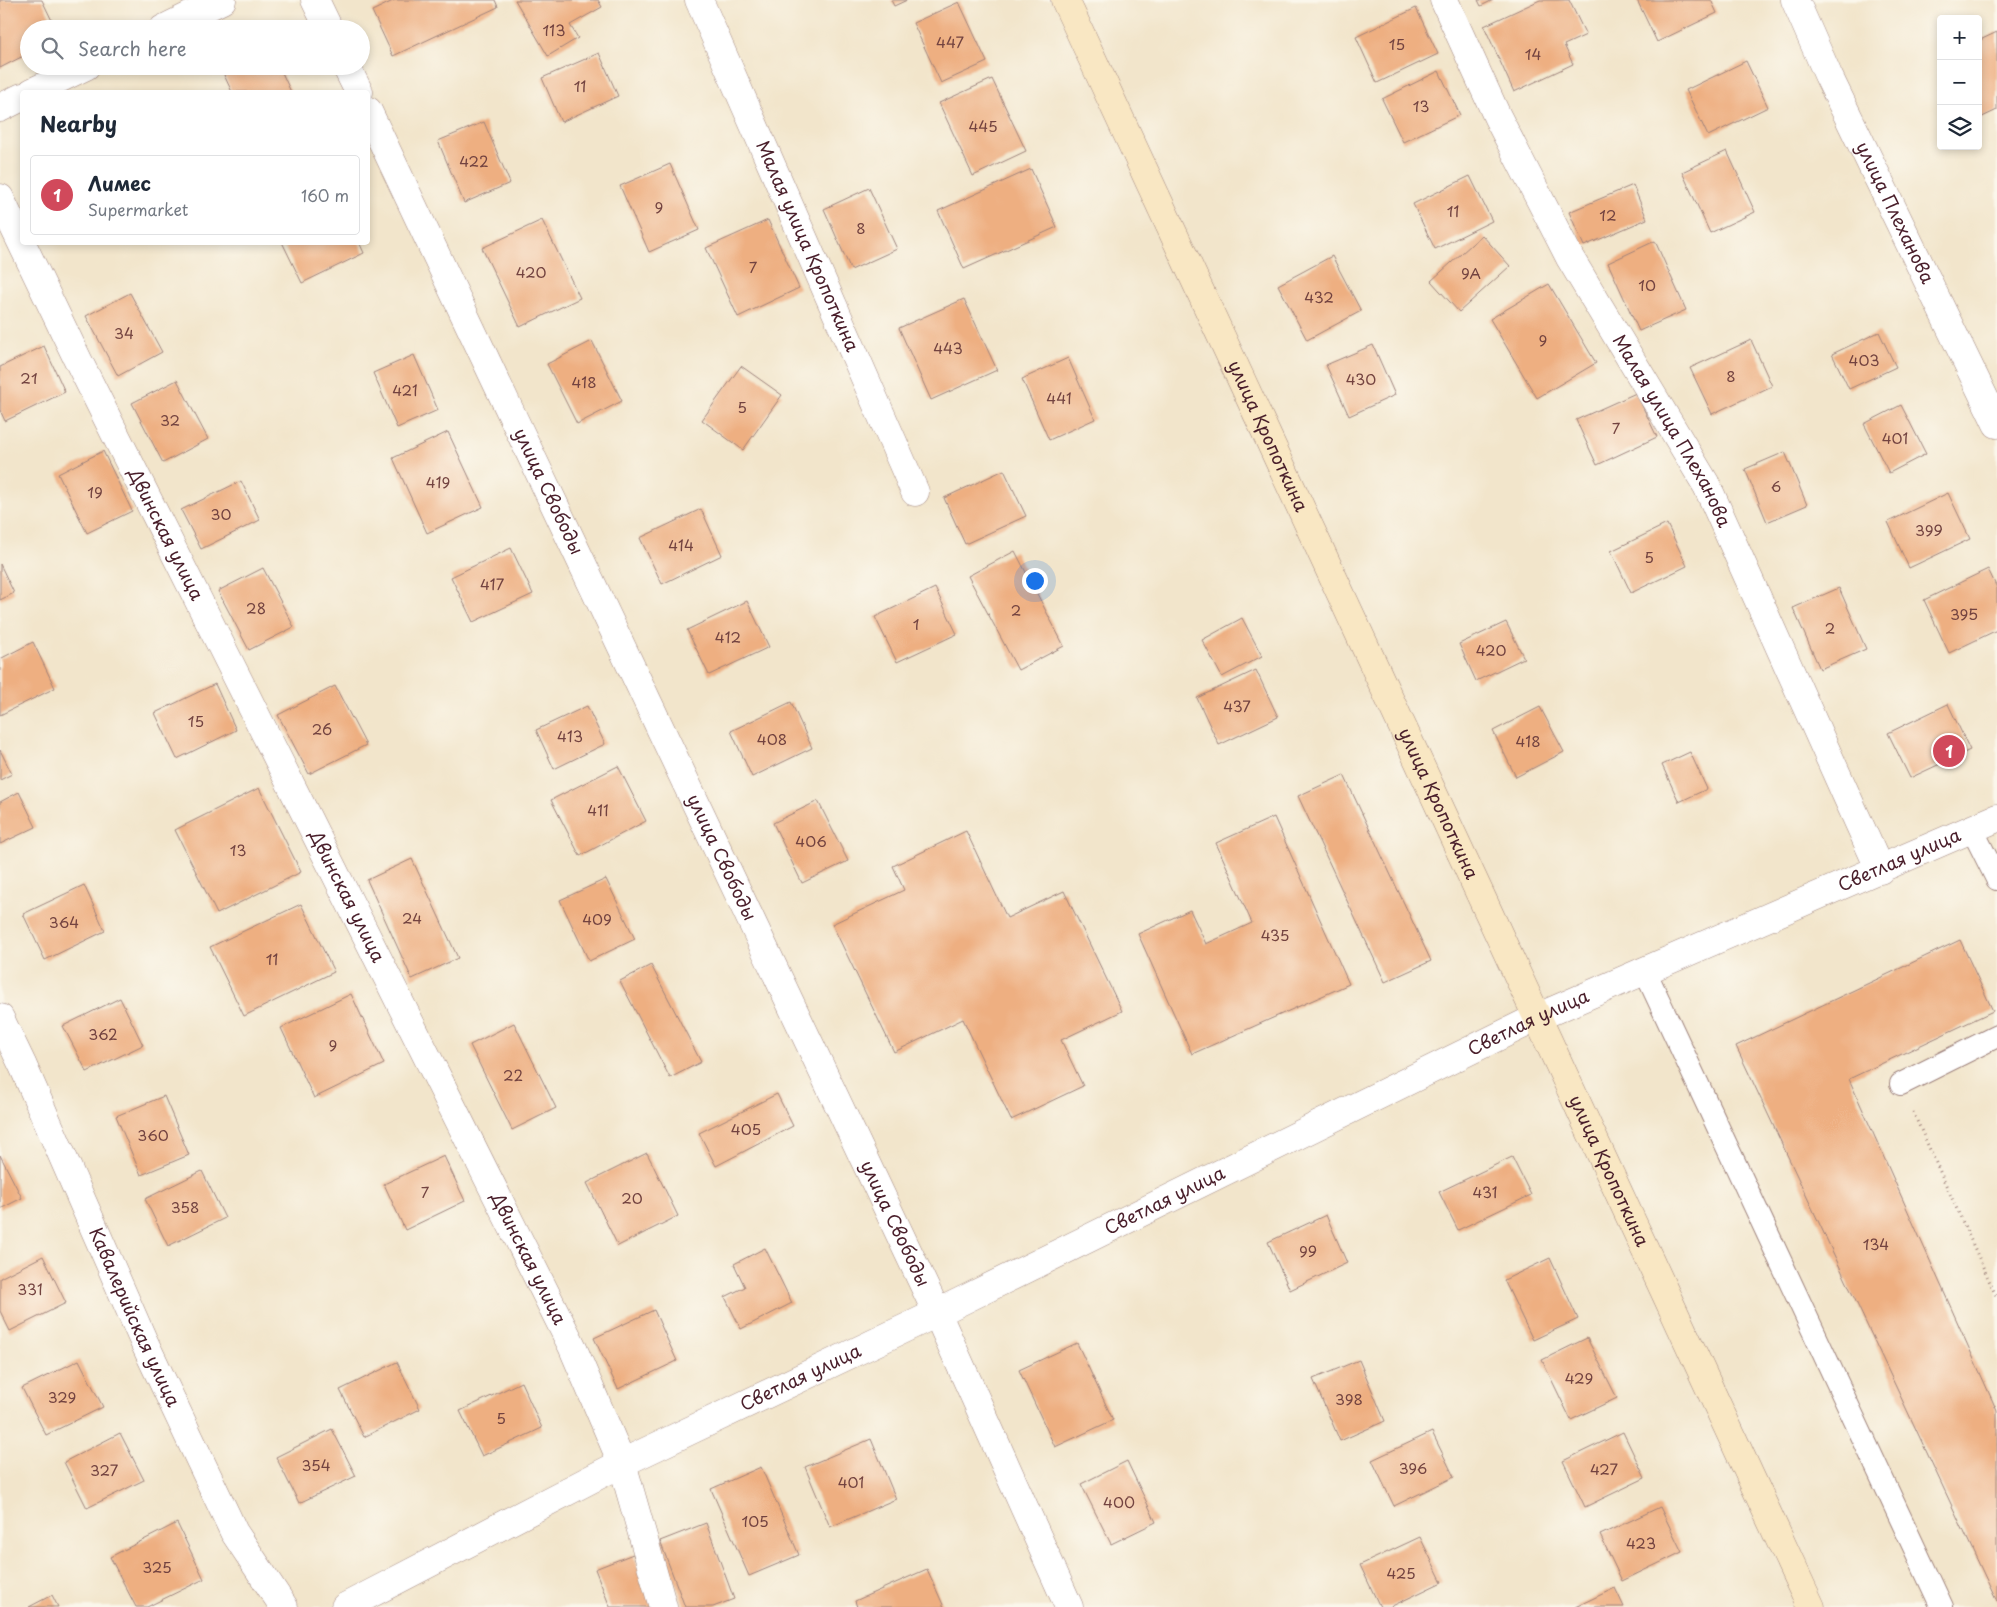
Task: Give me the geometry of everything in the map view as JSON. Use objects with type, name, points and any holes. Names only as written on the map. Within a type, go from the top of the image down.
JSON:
[{"type":"main road","name":"улица Кропоткина","points":[[1064,0],[1811,1607]]},
{"type":"street","points":[[181,20],[222,0]]},
{"type":"street","points":[[315,0],[325,20]]},
{"type":"street","name":"Малая улица Кропоткина","points":[[699,0],[915,492]]},
{"type":"street","name":"Малая улица Плеханова","points":[[1444,0],[1497,116],[1570,258],[1707,486],[1880,870]]},
{"type":"street","name":"улица Плеханова","points":[[1795,0],[1828,75],[1997,424]]},
{"type":"street","points":[[36,90],[67,75]]},
{"type":"street","points":[[350,75],[358,90]]},
{"type":"street","points":[[0,108],[20,98]]},
{"type":"street","name":"улица Свободы","points":[[370,115],[937,1312],[1069,1607]]},
{"type":"street","name":"Двинская улица","points":[[0,198],[20,240]]},
{"type":"street","name":"Двинская улица","points":[[23,245],[78,360],[572,1346],[622,1463],[663,1607]]},
{"type":"street","name":"Светлая улица","points":[[345,1607],[622,1463],[937,1312],[1538,1017],[1997,818]]},
{"type":"street","name":"Кавалерийская улица","points":[[0,1018],[27,1075],[144,1342],[230,1523],[284,1607]]},
{"type":"lane","points":[[1972,830],[1997,879]]},
{"type":"lane","points":[[1645,971],[1942,1607]]},
{"type":"lane","points":[[1901,1084],[1997,1036]]},
{"type":"path","points":[[1901,1084],[1997,1298]]},
{"type":"building","points":[[0,0],[42,0],[52,20],[20,20],[20,58],[0,68]]},
{"type":"building","points":[[395,0],[495,0],[498,7],[393,56],[372,11]]},
{"type":"building","points":[[515,0],[598,0],[602,7],[570,25],[578,38],[548,56]]},
{"type":"building","points":[[891,0],[907,0],[894,6]]},
{"type":"building","points":[[1478,0],[1493,0],[1481,6]]},
{"type":"building","points":[[1540,0],[1569,0],[1586,35],[1564,45],[1573,64],[1514,92],[1484,26]]},
{"type":"building","points":[[1637,0],[1711,0],[1717,13],[1657,42]]},
{"type":"building","points":[[959,2],[987,62],[941,83],[913,23]]},
{"type":"building","points":[[1416,8],[1438,54],[1377,83],[1356,37]]},
{"type":"building","points":[[1997,32],[1997,110],[1982,117],[1982,60],[1982,39]]},
{"type":"building","points":[[599,53],[618,96],[561,122],[542,78]]},
{"type":"building","points":[[1746,61],[1768,107],[1708,136],[1686,90]]},
{"type":"building","points":[[1439,71],[1460,115],[1403,142],[1382,99]]},
{"type":"building","points":[[224,75],[283,75],[290,90],[231,90]]},
{"type":"building","points":[[992,79],[1026,151],[973,176],[939,103]]},
{"type":"building","points":[[484,122],[510,183],[464,203],[438,141]]},
{"type":"building","points":[[1727,151],[1755,212],[1710,233],[1682,172]]},
{"type":"building","points":[[670,164],[699,230],[649,252],[620,186]]},
{"type":"building","points":[[1031,169],[1057,227],[964,269],[938,211]]},
{"type":"building","points":[[1470,176],[1492,221],[1435,249],[1413,204]]},
{"type":"building","points":[[1633,185],[1647,219],[1584,246],[1569,212]]},
{"type":"building","points":[[869,188],[897,249],[851,270],[824,209]]},
{"type":"building","points":[[542,220],[580,298],[520,327],[482,248]]},
{"type":"building","points":[[768,220],[799,288],[738,317],[706,248]]},
{"type":"building","points":[[1482,235],[1510,266],[1459,312],[1431,281]]},
{"type":"building","points":[[1655,241],[1686,310],[1639,331],[1608,263]]},
{"type":"building","points":[[283,245],[360,245],[364,253],[302,283]]},
{"type":"building","points":[[1332,256],[1361,311],[1307,340],[1278,285]]},
{"type":"building","points":[[1549,284],[1596,363],[1537,398],[1490,319]]},
{"type":"building","points":[[130,293],[162,352],[118,376],[86,316]]},
{"type":"building","points":[[964,299],[997,370],[931,400],[899,328]]},
{"type":"building","points":[[1879,332],[1896,367],[1849,389],[1832,354]]},
{"type":"building","points":[[1751,340],[1772,386],[1712,414],[1690,368]]},
{"type":"building","points":[[592,341],[622,401],[577,424],[547,364]]},
{"type":"building","points":[[1373,345],[1395,395],[1349,416],[1326,365]]},
{"type":"building","points":[[44,346],[65,392],[5,421],[0,410],[0,367]]},
{"type":"building","points":[[414,355],[438,410],[397,428],[373,373]]},
{"type":"building","points":[[1068,358],[1095,419],[1049,440],[1022,379]]},
{"type":"building","points":[[741,366],[782,395],[743,450],[702,420]]},
{"type":"building","points":[[177,380],[208,439],[163,463],[132,403]]},
{"type":"building","points":[[1636,393],[1657,437],[1597,465],[1576,420]]},
{"type":"building","points":[[1901,405],[1926,454],[1889,473],[1864,424]]},
{"type":"building","points":[[448,432],[483,507],[427,533],[393,458]]},
{"type":"building","points":[[103,451],[132,511],[87,533],[58,474]]},
{"type":"building","points":[[1785,452],[1807,505],[1767,522],[1745,469]]},
{"type":"building","points":[[1004,470],[1026,516],[965,544],[944,498]]},
{"type":"building","points":[[241,481],[260,520],[201,549],[181,510]]},
{"type":"building","points":[[1948,493],[1970,539],[1909,568],[1888,522]]},
{"type":"building","points":[[701,509],[722,555],[662,584],[640,538]]},
{"type":"building","points":[[1667,524],[1687,566],[1631,593],[1611,551]]},
{"type":"building","points":[[511,548],[533,594],[473,622],[451,577]]},
{"type":"building","points":[[1015,551],[1064,646],[1018,670],[968,576]]},
{"type":"building","points":[[0,564],[14,593],[0,600]]},
{"type":"building","points":[[263,568],[294,627],[249,650],[218,591]]},
{"type":"building","points":[[1988,569],[1997,588],[1997,630],[1949,653],[1924,600]]},
{"type":"building","points":[[935,588],[957,634],[897,662],[875,617]]},
{"type":"building","points":[[1839,588],[1866,649],[1820,669],[1793,608]]},
{"type":"building","points":[[747,601],[769,647],[709,675],[687,630]]},
{"type":"building","points":[[1242,618],[1262,656],[1222,677],[1202,640]]},
{"type":"building","points":[[1506,622],[1524,658],[1476,681],[1459,644]]},
{"type":"building","points":[[33,642],[55,688],[0,715],[0,659]]},
{"type":"building","points":[[1256,670],[1278,717],[1219,745],[1197,698]]},
{"type":"building","points":[[215,684],[236,730],[177,759],[155,713]]},
{"type":"building","points":[[335,686],[366,745],[309,774],[278,715]]},
{"type":"building","points":[[791,702],[812,748],[752,777],[731,731]]},
{"type":"building","points":[[1948,704],[1970,750],[1910,778],[1888,733]]},
{"type":"building","points":[[587,706],[605,744],[554,769],[536,730]]},
{"type":"building","points":[[1540,707],[1564,752],[1516,777],[1493,731]]},
{"type":"building","points":[[0,750],[12,774],[0,780]]},
{"type":"building","points":[[1690,752],[1707,789],[1679,802],[1662,765]]},
{"type":"building","points":[[618,766],[646,821],[580,856],[551,800]]},
{"type":"building","points":[[1344,775],[1431,961],[1385,982],[1298,796]]},
{"type":"building","points":[[259,788],[301,872],[217,914],[175,830]]},
{"type":"building","points":[[19,792],[36,827],[0,844],[0,802]]},
{"type":"building","points":[[818,801],[848,861],[802,883],[773,823]]},
{"type":"building","points":[[1274,817],[1349,984],[1192,1054],[1138,934],[1190,910],[1206,944],[1252,923],[1216,843]]},
{"type":"building","points":[[966,831],[1007,918],[1064,891],[1122,1011],[1061,1040],[1083,1086],[1011,1120],[963,1019],[894,1052],[832,924],[904,890],[893,866]]},
{"type":"building","points":[[412,859],[458,958],[412,979],[367,880]]},
{"type":"building","points":[[606,879],[635,939],[589,961],[560,900]]},
{"type":"building","points":[[84,885],[105,931],[45,960],[23,914]]},
{"type":"building","points":[[301,904],[334,972],[244,1016],[210,947]]},
{"type":"building","points":[[1960,940],[1993,1011],[1849,1079],[1997,1411],[1997,1602],[1736,1046]]},
{"type":"building","points":[[651,965],[701,1062],[670,1078],[620,981]]},
{"type":"building","points":[[351,994],[384,1064],[314,1098],[281,1028]]},
{"type":"building","points":[[120,998],[143,1045],[87,1072],[63,1026]]},
{"type":"building","points":[[514,1023],[556,1108],[512,1130],[470,1045]]},
{"type":"building","points":[[777,1094],[793,1126],[716,1166],[699,1133]]},
{"type":"building","points":[[164,1096],[189,1155],[141,1175],[116,1116]]},
{"type":"building","points":[[647,1153],[678,1216],[618,1246],[587,1183]]},
{"type":"building","points":[[0,1155],[22,1198],[0,1209]]},
{"type":"building","points":[[444,1156],[465,1201],[405,1230],[384,1184]]},
{"type":"building","points":[[1512,1157],[1531,1195],[1458,1230],[1439,1192]]},
{"type":"building","points":[[202,1171],[225,1218],[168,1246],[145,1199]]},
{"type":"building","points":[[1326,1215],[1347,1263],[1290,1290],[1268,1242]]},
{"type":"building","points":[[765,1248],[792,1303],[741,1329],[725,1297],[745,1287],[734,1264]]},
{"type":"building","points":[[43,1256],[66,1303],[10,1331],[0,1311],[0,1278]]},
{"type":"building","points":[[1550,1258],[1578,1319],[1533,1340],[1504,1280]]},
{"type":"building","points":[[654,1310],[677,1361],[618,1389],[594,1338]]},
{"type":"building","points":[[1587,1338],[1617,1398],[1571,1420],[1542,1360]]},
{"type":"building","points":[[1077,1343],[1113,1420],[1055,1447],[1019,1370]]},
{"type":"building","points":[[79,1360],[103,1407],[46,1435],[22,1388]]},
{"type":"building","points":[[1359,1360],[1385,1421],[1340,1441],[1313,1379]]},
{"type":"building","points":[[397,1362],[420,1409],[364,1437],[340,1390]]},
{"type":"building","points":[[521,1382],[542,1428],[482,1456],[460,1411]]},
{"type":"building","points":[[332,1429],[356,1476],[299,1503],[276,1457]]},
{"type":"building","points":[[1432,1432],[1454,1477],[1394,1506],[1372,1460]]},
{"type":"building","points":[[1623,1432],[1645,1478],[1585,1507],[1563,1461]]},
{"type":"building","points":[[120,1433],[144,1480],[87,1508],[64,1462]]},
{"type":"building","points":[[871,1439],[896,1499],[830,1527],[805,1467]]},
{"type":"building","points":[[1127,1461],[1156,1522],[1111,1544],[1081,1484]]},
{"type":"building","points":[[761,1467],[799,1555],[749,1576],[711,1489]]},
{"type":"building","points":[[1660,1507],[1682,1552],[1622,1581],[1600,1535]]},
{"type":"building","points":[[177,1523],[204,1579],[147,1607],[136,1607],[110,1557]]},
{"type":"building","points":[[706,1523],[734,1599],[713,1607],[685,1607],[660,1541]]},
{"type":"building","points":[[1420,1537],[1442,1582],[1390,1607],[1380,1607],[1360,1565]]},
{"type":"building","points":[[633,1554],[654,1607],[610,1607],[595,1569]]},
{"type":"building","points":[[927,1569],[944,1607],[857,1607],[855,1601]]},
{"type":"building","points":[[1615,1588],[1624,1607],[1575,1607]]},
{"type":"building","points":[[52,1595],[58,1607],[29,1607]]},
{"type":"place","name":"Лимес","points":[[1949,751]]}]
